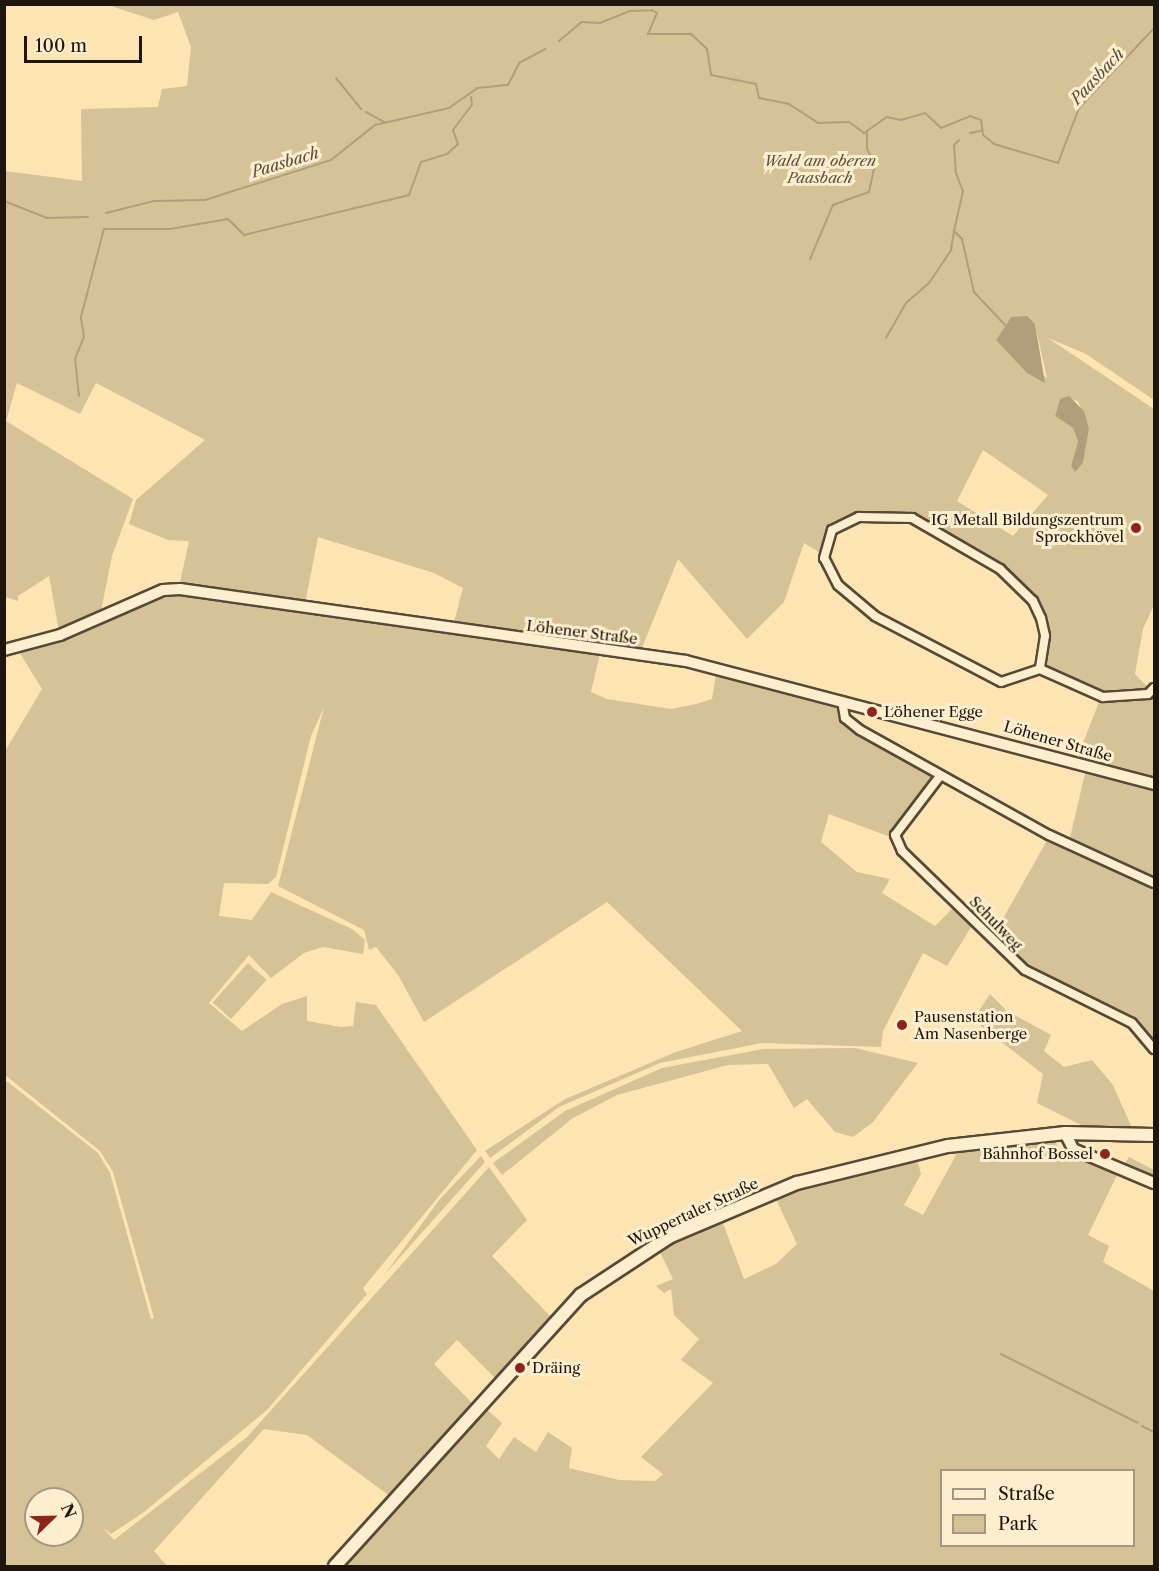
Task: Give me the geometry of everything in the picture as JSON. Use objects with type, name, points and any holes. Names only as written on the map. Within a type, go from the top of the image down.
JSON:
[{"type":"main road","name":"Wuppertaler Straße","points":[[335,1566],[533,1343],[628,1259],[749,1199],[810,1179],[948,1146],[1065,1134],[1155,1135]]},
{"type":"street","points":[[1040,669],[1045,636],[1032,601],[972,550],[912,518],[859,517],[832,530],[824,558],[838,585],[875,616],[1001,682],[1040,669],[1103,697],[1148,694],[1155,688]]},
{"type":"street","name":"Löhener Straße","points":[[4,650],[180,589],[676,660],[842,701],[1155,784]]},
{"type":"street","points":[[842,701],[845,718],[860,730],[1049,835],[1155,883]]},
{"type":"street","name":"Schulweg","points":[[940,776],[895,836],[902,851],[1025,970],[1132,1023],[1155,1049]]},
{"type":"street","points":[[1065,1134],[1073,1149],[1155,1183]]},
{"type":"green space","name":"Wald am oberen Paasbach","points":[[108,5],[1154,5],[1154,400],[1086,354],[1048,338],[1154,409],[1154,605],[1143,629],[1135,674],[1154,694],[1154,780],[1077,758],[1103,692],[1045,667],[1049,639],[1040,609],[995,561],[929,522],[899,512],[858,512],[831,526],[819,552],[804,543],[784,602],[747,639],[678,559],[641,650],[453,626],[463,588],[434,573],[318,537],[305,604],[179,587],[189,541],[168,540],[129,524],[136,500],[205,440],[96,383],[80,414],[17,383],[6,421],[133,499],[112,556],[100,616],[59,631],[49,576],[18,596],[18,601],[5,597],[5,171],[82,181],[81,109],[158,107],[162,89],[187,86],[191,47],[178,12],[154,20]],"holes":[[[1011,317],[1035,324],[1047,378],[996,340]],[[1060,399],[1078,401],[1089,429],[1083,463],[1075,471],[1071,466],[1078,441],[1073,428],[1055,416]],[[983,450],[1048,495],[1013,536],[957,501]]]},
{"type":"green space","points":[[179,592],[600,654],[591,692],[607,699],[671,709],[696,704],[712,699],[716,674],[837,705],[847,722],[936,777],[893,838],[829,814],[821,842],[857,872],[890,879],[882,893],[935,926],[957,904],[973,924],[947,966],[923,953],[883,1031],[881,1047],[762,1043],[660,1063],[559,1107],[490,1158],[485,1151],[565,1099],[676,1052],[742,1031],[607,902],[424,1022],[398,975],[376,947],[369,950],[364,930],[278,886],[324,707],[311,736],[276,877],[268,884],[224,883],[219,916],[252,920],[271,892],[352,929],[365,940],[363,954],[323,947],[304,953],[271,978],[249,955],[209,1003],[242,1031],[282,1004],[307,996],[307,1021],[341,1027],[353,1026],[356,1002],[376,1005],[477,1150],[363,1288],[367,1294],[267,1410],[144,1512],[111,1534],[103,1528],[114,1540],[247,1437],[489,1167],[527,1220],[492,1256],[551,1317],[496,1379],[457,1340],[434,1364],[473,1404],[391,1497],[307,1435],[264,1429],[154,1551],[167,1566],[5,1566],[4,1079],[98,1153],[110,1173],[151,1319],[154,1318],[113,1172],[100,1151],[5,1075],[4,753],[42,689],[18,650],[74,635]]},
{"type":"green space","points":[[1086,769],[1154,787],[1154,881],[1069,842]]},
{"type":"green space","points":[[1049,837],[1154,886],[1154,1045],[1132,1020],[1026,969],[992,938]]},
{"type":"green space","points":[[248,963],[267,980],[231,1019],[213,1002]]},
{"type":"green space","points":[[990,994],[1007,1011],[1051,1035],[1044,1051],[1064,1067],[1092,1060],[1113,1085],[1132,1128],[1087,1128],[1037,1103],[1043,1074],[973,1020]]},
{"type":"green space","points":[[855,1048],[918,1063],[873,1122],[853,1137],[835,1132],[807,1099],[794,1108],[768,1064],[728,1065],[617,1095],[573,1118],[502,1175],[493,1163],[565,1111],[662,1068],[763,1049]]},
{"type":"green space","points":[[1054,1140],[1061,1151],[1118,1173],[1088,1235],[1109,1246],[1103,1262],[1154,1291],[1154,1566],[340,1566],[483,1406],[502,1423],[486,1446],[499,1459],[514,1437],[536,1452],[548,1432],[572,1448],[569,1468],[619,1480],[655,1481],[663,1474],[641,1457],[713,1383],[681,1360],[699,1339],[674,1315],[671,1289],[664,1293],[656,1286],[673,1279],[658,1248],[721,1218],[744,1279],[776,1264],[797,1244],[774,1195],[916,1156],[921,1174],[904,1205],[923,1215],[960,1148]]},
{"type":"green space","points":[[481,1156],[485,1162],[385,1274],[440,1199]]},
{"type":"green space","points":[[1129,1157],[1154,1170],[1154,1182],[1122,1168]]},
{"type":"shaded area","points":[[1027,316],[1035,324],[1045,383],[1027,373],[996,340],[1011,317]]},
{"type":"shaded area","points":[[1069,396],[1084,411],[1089,429],[1083,463],[1075,472],[1071,466],[1078,441],[1073,428],[1055,416],[1060,399]]},
{"type":"waterway","name":"Paasbach","points":[[559,41],[582,22],[600,23],[629,11],[652,10],[657,13],[648,34],[691,34],[707,49],[711,75],[756,84],[759,98],[789,104],[818,123],[849,122],[864,133],[887,117],[901,120],[925,113],[941,128],[970,116],[981,120],[983,135],[994,144],[1058,163],[1079,108],[1154,28]]},
{"type":"waterway","name":"Paasbach","points":[[106,213],[154,201],[205,200],[331,160],[375,125],[449,108],[478,88],[508,85],[519,63],[545,49]]},
{"type":"waterway","points":[[336,78],[361,109]]},
{"type":"waterway","points":[[79,396],[75,359],[84,337],[81,317],[104,229],[170,229],[228,219],[244,235],[409,195],[421,162],[447,154],[458,144],[453,130],[472,105],[471,97]]},
{"type":"waterway","points":[[366,112],[384,122]]},
{"type":"waterway","points":[[810,259],[833,205],[869,192],[875,164],[867,149],[867,131]]},
{"type":"waterway","points":[[970,133],[981,131]]},
{"type":"waterway","points":[[959,140],[954,145],[956,173],[963,191],[954,231],[962,239],[974,292],[1005,325]]},
{"type":"waterway","name":"Paasbach","points":[[4,201],[47,218],[88,217]]},
{"type":"waterway","points":[[886,338],[906,303],[929,283],[951,250],[954,231]]},
{"type":"waterway","points":[[1001,1354],[1138,1423]]},
{"type":"waterway","points":[[1142,1426],[1154,1432]]},
{"type":"place","name":"IG Metall Bildungszentrum Sprockhövel","points":[[1136,528]]},
{"type":"place","name":"Löhener Egge","points":[[872,712]]},
{"type":"place","name":"Pausenstation Am Nasenberge","points":[[902,1025]]},
{"type":"place","name":"Bahnhof Bossel","points":[[1105,1154]]},
{"type":"place","name":"Dräing","points":[[520,1368]]}]
